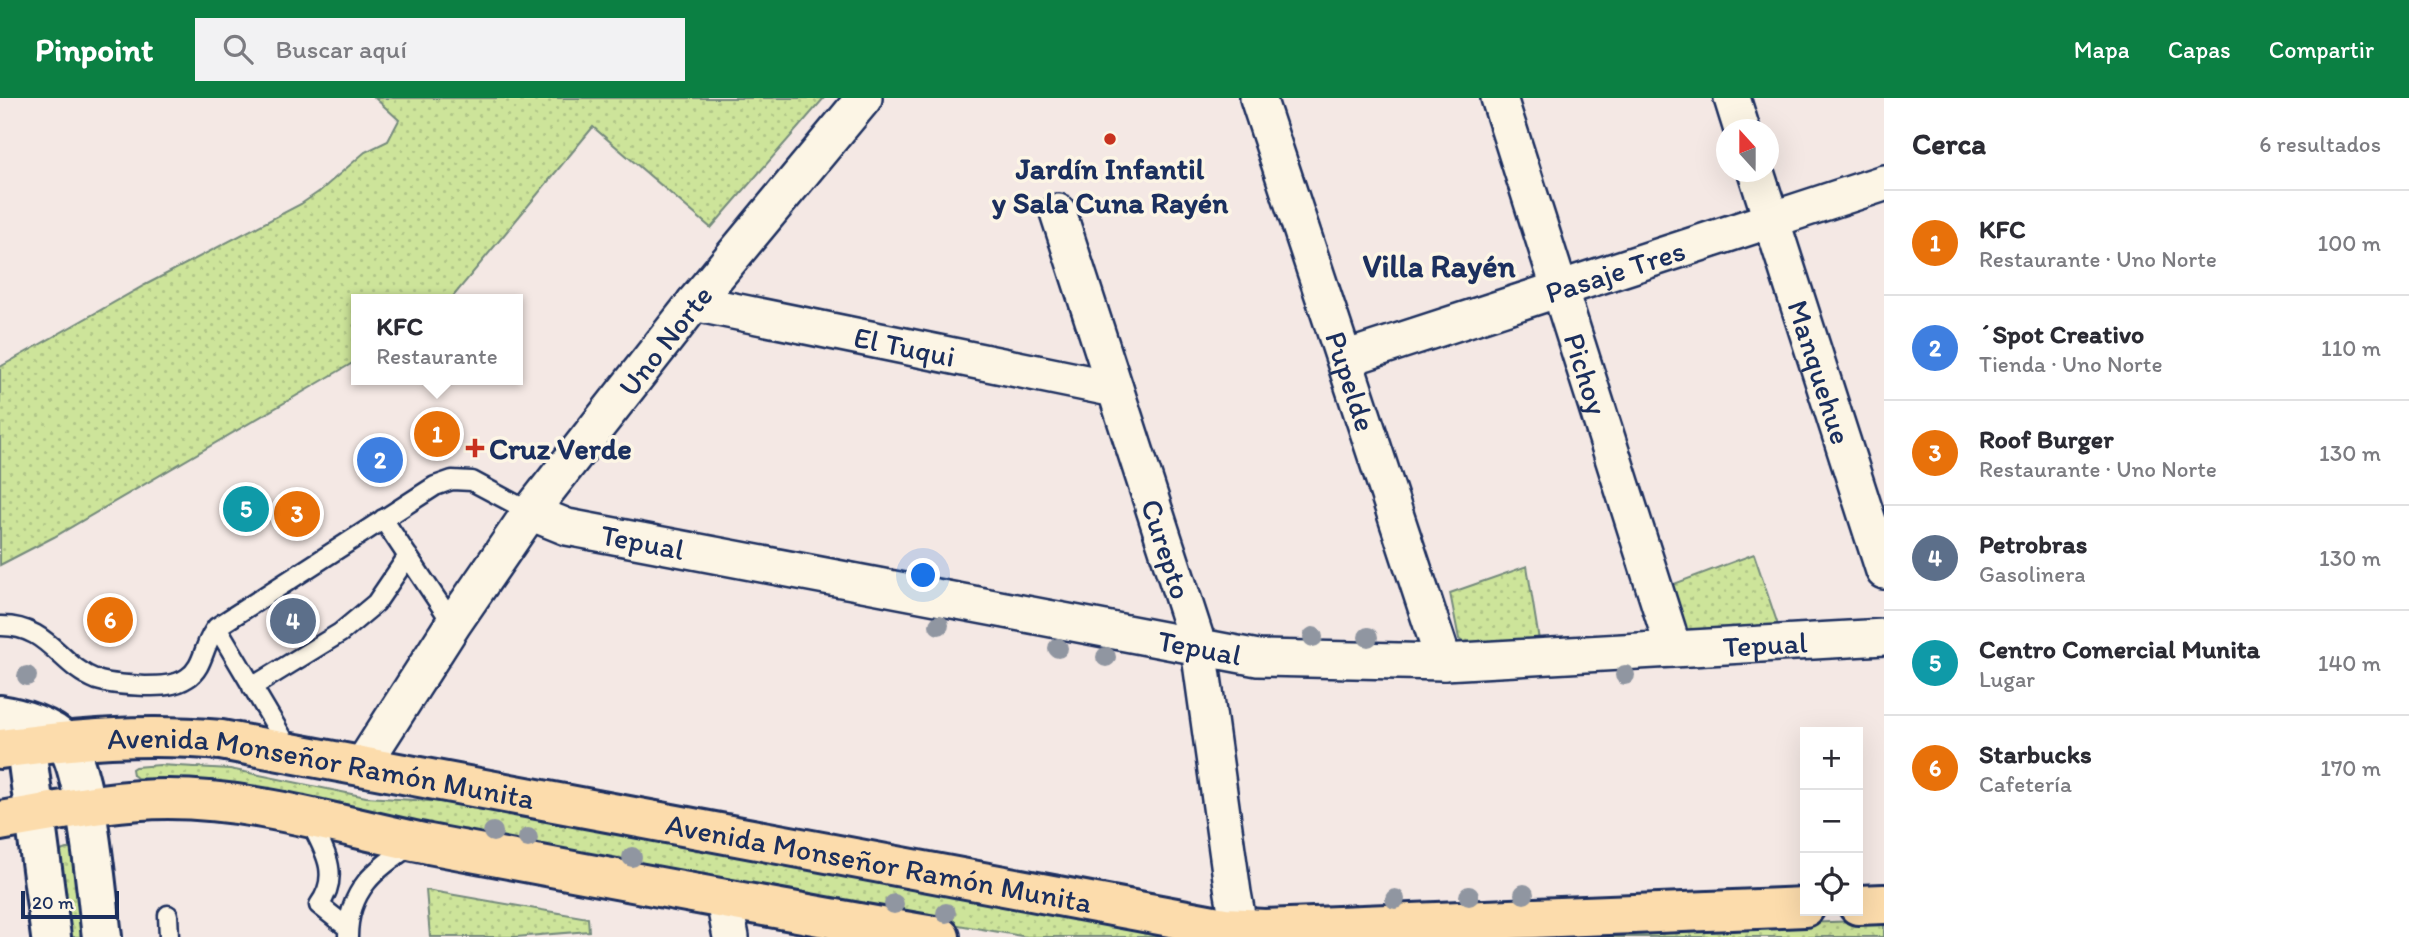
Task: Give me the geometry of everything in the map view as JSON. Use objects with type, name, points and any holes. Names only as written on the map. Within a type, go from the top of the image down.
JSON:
[{"type":"main road","points":[[0,715],[32,724],[63,741],[76,765],[102,937]]},
{"type":"main road","name":"Avenida Monseñor Ramón Munita","points":[[8,739],[63,741],[182,737],[221,740],[1132,908],[1241,933],[1800,907]]},
{"type":"main road","points":[[8,739],[31,782],[17,818],[51,937]]},
{"type":"main road","name":"Avenida Monseñor Ramón Munita","points":[[17,818],[151,799],[255,807],[417,842],[723,900],[940,937]]},
{"type":"main road","points":[[1863,905],[1884,904]]},
{"type":"street","name":"Uno Norte","points":[[362,766],[453,624],[530,512],[694,303],[864,98]]},
{"type":"street","name":"Pupelde","points":[[1258,98],[1444,662]]},
{"type":"street","name":"Pichoy","points":[[1499,98],[1668,631],[1670,649]]},
{"type":"street","points":[[1732,98],[1739,119]]},
{"type":"street","name":"Manquehue","points":[[1759,182],[1884,571]]},
{"type":"street","name":"Pasaje Tres","points":[[1345,359],[1884,183]]},
{"type":"street","name":"Curepto","points":[[1058,212],[1199,648],[1241,933]]},
{"type":"street","name":"El Tuqui","points":[[694,303],[1115,389]]},
{"type":"street","name":"Tepual","points":[[530,512],[567,527],[1258,658],[1444,662],[1884,637]]},
{"type":"street","points":[[723,900],[731,937]]},
{"type":"lane","points":[[0,626],[27,629],[37,634],[82,671],[96,679],[114,684],[165,685],[188,678],[202,660],[209,638],[217,627],[435,485],[462,479],[472,481],[530,512]]},
{"type":"lane","points":[[383,519],[453,624]]},
{"type":"lane","points":[[252,687],[340,632],[376,603],[408,556]]},
{"type":"lane","points":[[217,627],[291,753]]},
{"type":"lane","points":[[308,818],[329,865],[330,882],[327,894],[319,905],[348,933]]},
{"type":"lane","points":[[348,933],[357,895],[366,881],[384,864],[417,842]]},
{"type":"lane","points":[[168,915],[169,937]]},
{"type":"green space","points":[[375,98],[824,98],[711,228],[593,127],[455,294],[351,294],[351,364],[54,537],[0,565],[0,367],[145,285],[301,204],[365,152],[388,141],[399,120]]},
{"type":"green space","points":[[1754,554],[1778,625],[1689,631],[1681,627],[1666,587]]},
{"type":"green space","points":[[1527,566],[1539,640],[1465,644],[1459,639],[1450,593]]},
{"type":"green space","points":[[160,765],[230,769],[366,797],[460,803],[1182,937],[1027,937],[423,832],[183,781],[137,778],[133,775],[132,769],[135,767]]},
{"type":"green space","points":[[66,849],[73,852],[85,937],[66,937],[56,853]]},
{"type":"green space","points":[[426,890],[588,918],[589,931],[515,937],[430,937]]},
{"type":"green space","points":[[1884,920],[1884,937],[1557,937],[1596,931]]},
{"type":"place","name":"Jardín Infantil y Sala Cuna Rayén","points":[[1110,139]]},
{"type":"place","name":"KFC","points":[[437,434]]},
{"type":"place","name":"Cruz Verde","points":[[475,448]]},
{"type":"place","name":"´Spot Creativo","points":[[380,460]]},
{"type":"place","name":"Centro Comercial Munita","points":[[246,509]]},
{"type":"place","name":"Roof Burger","points":[[297,514]]},
{"type":"place","name":"Starbucks","points":[[110,620]]},
{"type":"place","name":"Petrobras","points":[[293,621]]},
{"type":"district","name":"Villa Rayén","points":[[1439,266]]}]
